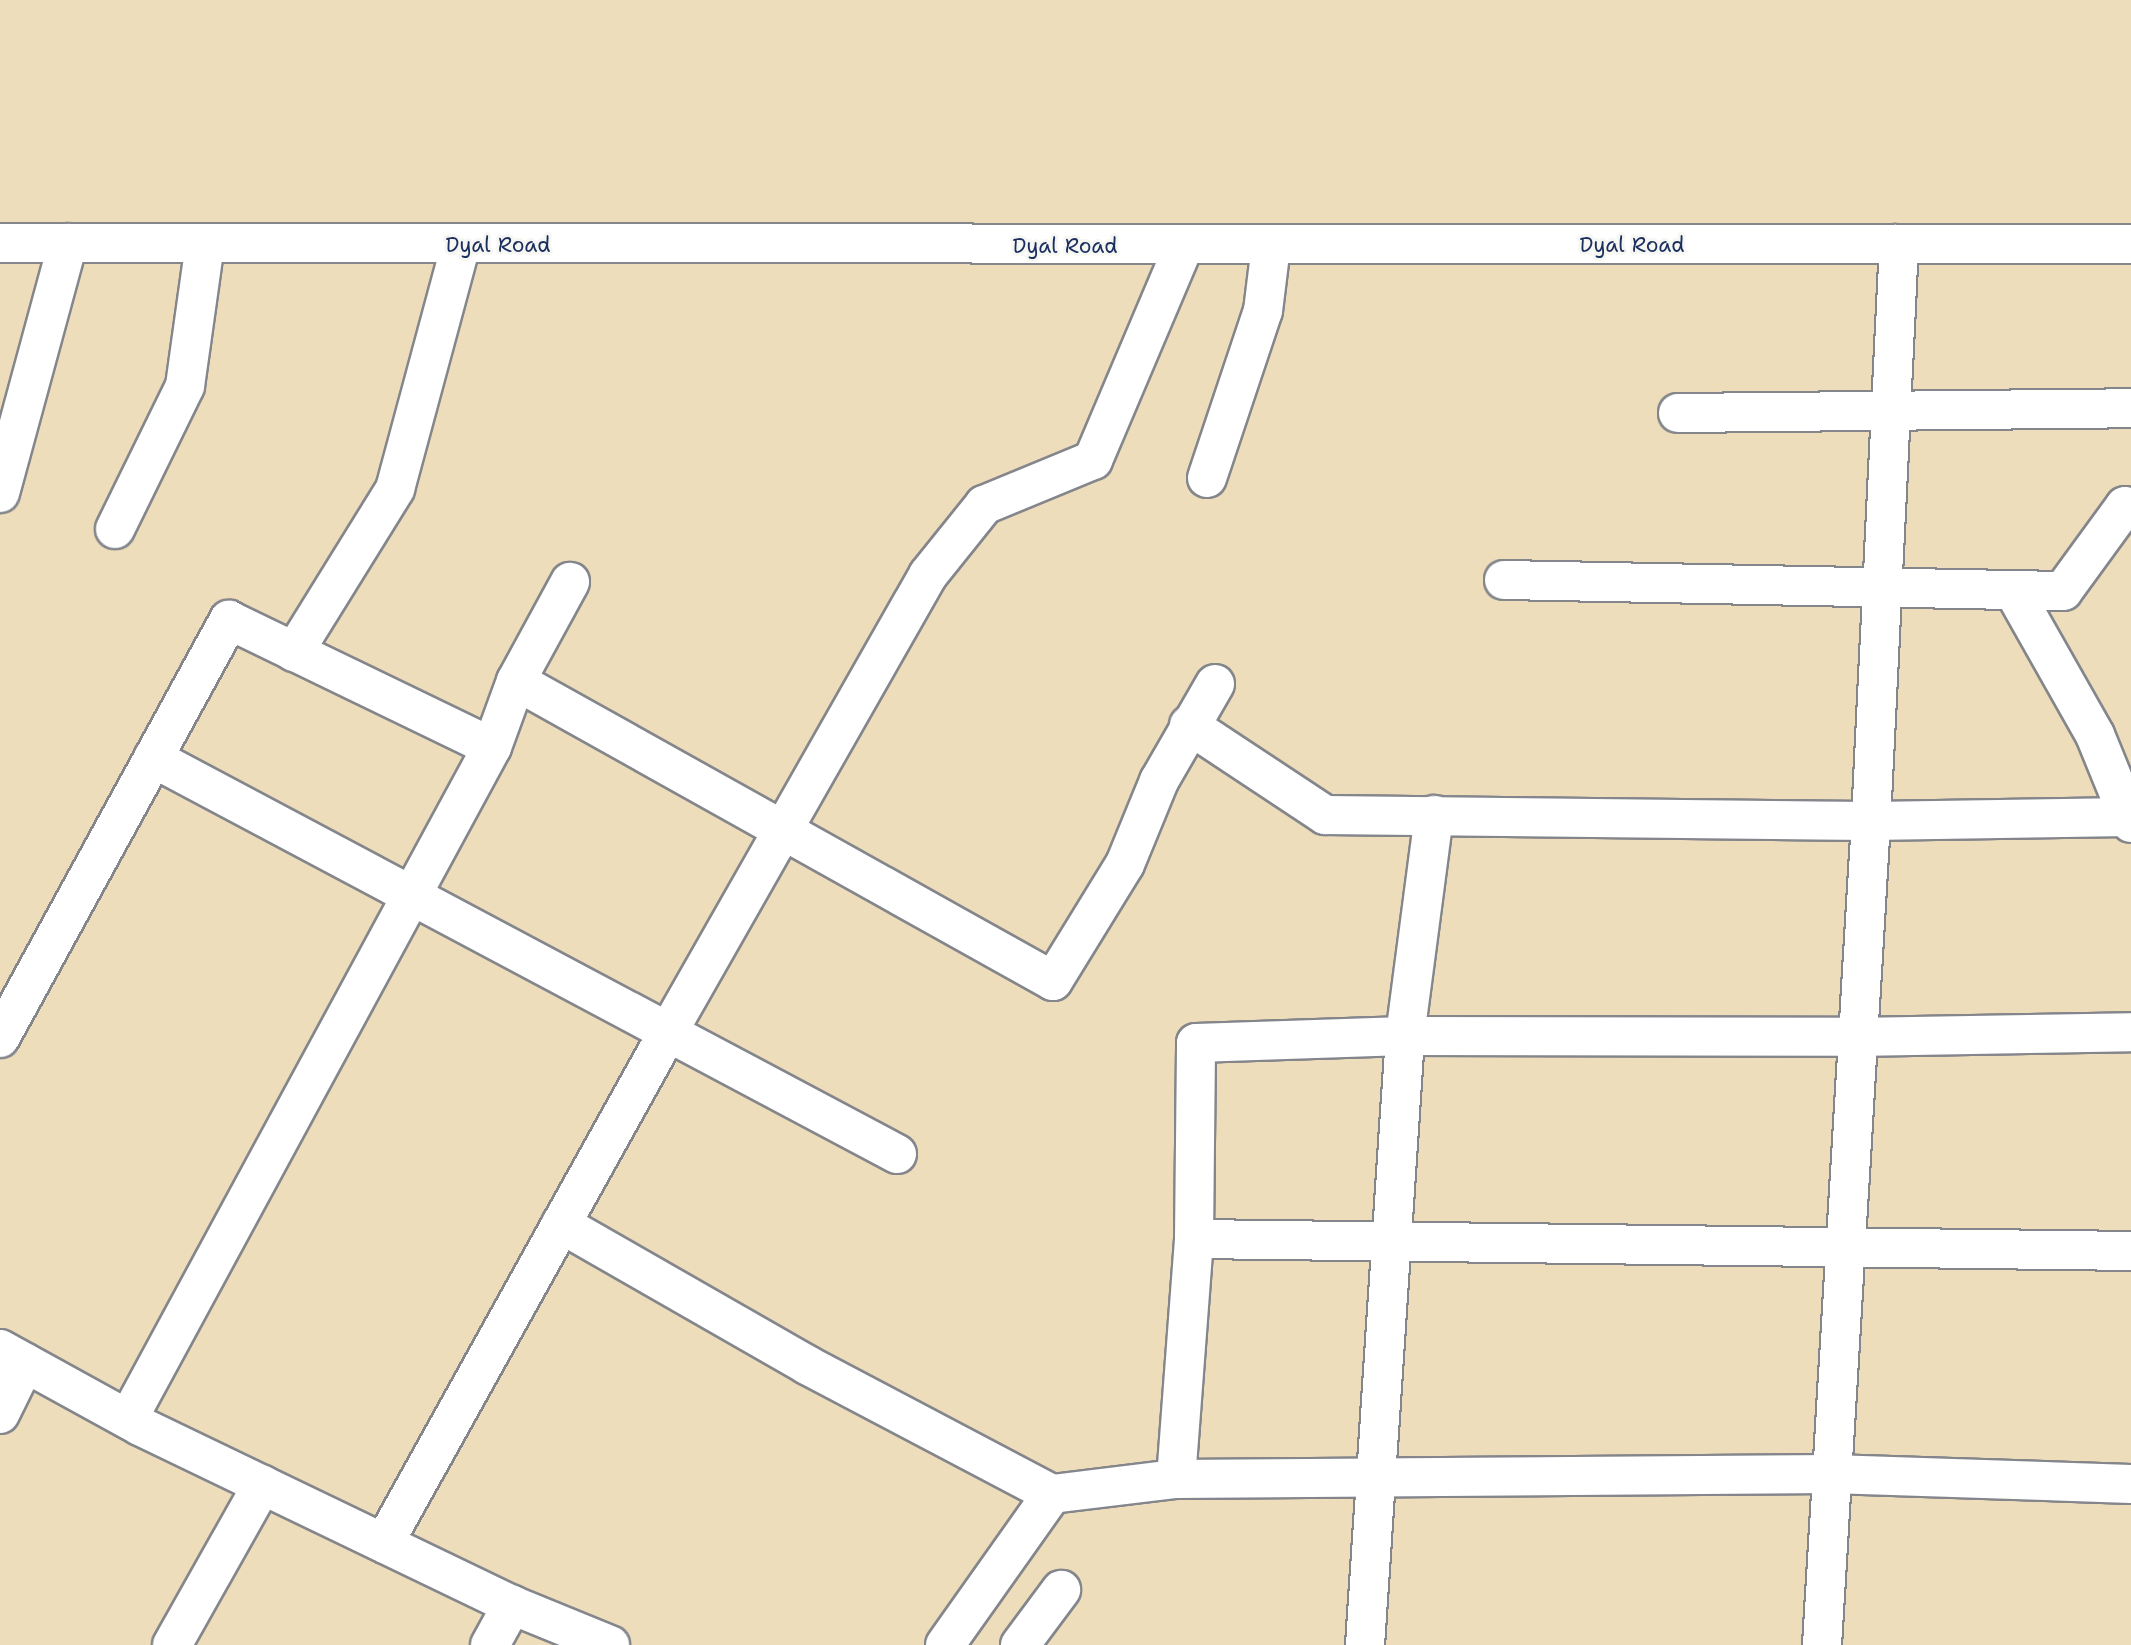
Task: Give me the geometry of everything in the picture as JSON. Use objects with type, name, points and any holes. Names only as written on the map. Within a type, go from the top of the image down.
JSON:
[{"type":"street","name":"Dyal Road","points":[[0,243],[1184,246],[2131,244]]},
{"type":"street","points":[[0,491],[68,243]]},
{"type":"street","points":[[115,529],[185,387],[205,244]]},
{"type":"street","points":[[1822,1645],[1855,1037],[1871,821],[1880,587],[1899,244]]},
{"type":"street","points":[[294,652],[395,489],[461,245]]},
{"type":"street","points":[[384,1543],[668,1032],[929,575],[984,505],[1093,460],[1184,246]]},
{"type":"street","points":[[1207,478],[1264,311],[1271,246]]},
{"type":"street","points":[[1678,413],[2131,408]]},
{"type":"street","points":[[1504,580],[2063,590],[2129,504]]},
{"type":"street","points":[[128,1419],[492,747],[516,681],[569,582]]},
{"type":"street","points":[[1189,725],[1325,814],[1871,821],[2129,820],[2095,735],[2013,590]]},
{"type":"street","points":[[0,1038],[229,620],[492,747]]},
{"type":"street","points":[[516,681],[784,828],[1053,981],[1125,864],[1189,725],[1215,684]]},
{"type":"street","points":[[2095,735],[2131,751]]},
{"type":"street","points":[[153,758],[897,1154]]},
{"type":"street","points":[[1365,1645],[1405,1036],[1434,815]]},
{"type":"street","points":[[1176,1479],[1194,1240],[1196,1043],[1405,1036],[1855,1037],[2131,1032]]},
{"type":"street","points":[[561,1224],[807,1365],[1052,1494],[1176,1479],[1377,1477],[1831,1474],[2131,1484]]},
{"type":"street","points":[[1194,1240],[2131,1251]]},
{"type":"street","points":[[0,1414],[13,1356],[128,1419],[262,1485],[512,1605],[610,1645]]},
{"type":"street","points":[[172,1645],[262,1485]]},
{"type":"street","points":[[945,1645],[1052,1494]]},
{"type":"street","points":[[1020,1645],[1061,1590]]},
{"type":"street","points":[[490,1645],[512,1605]]}]
